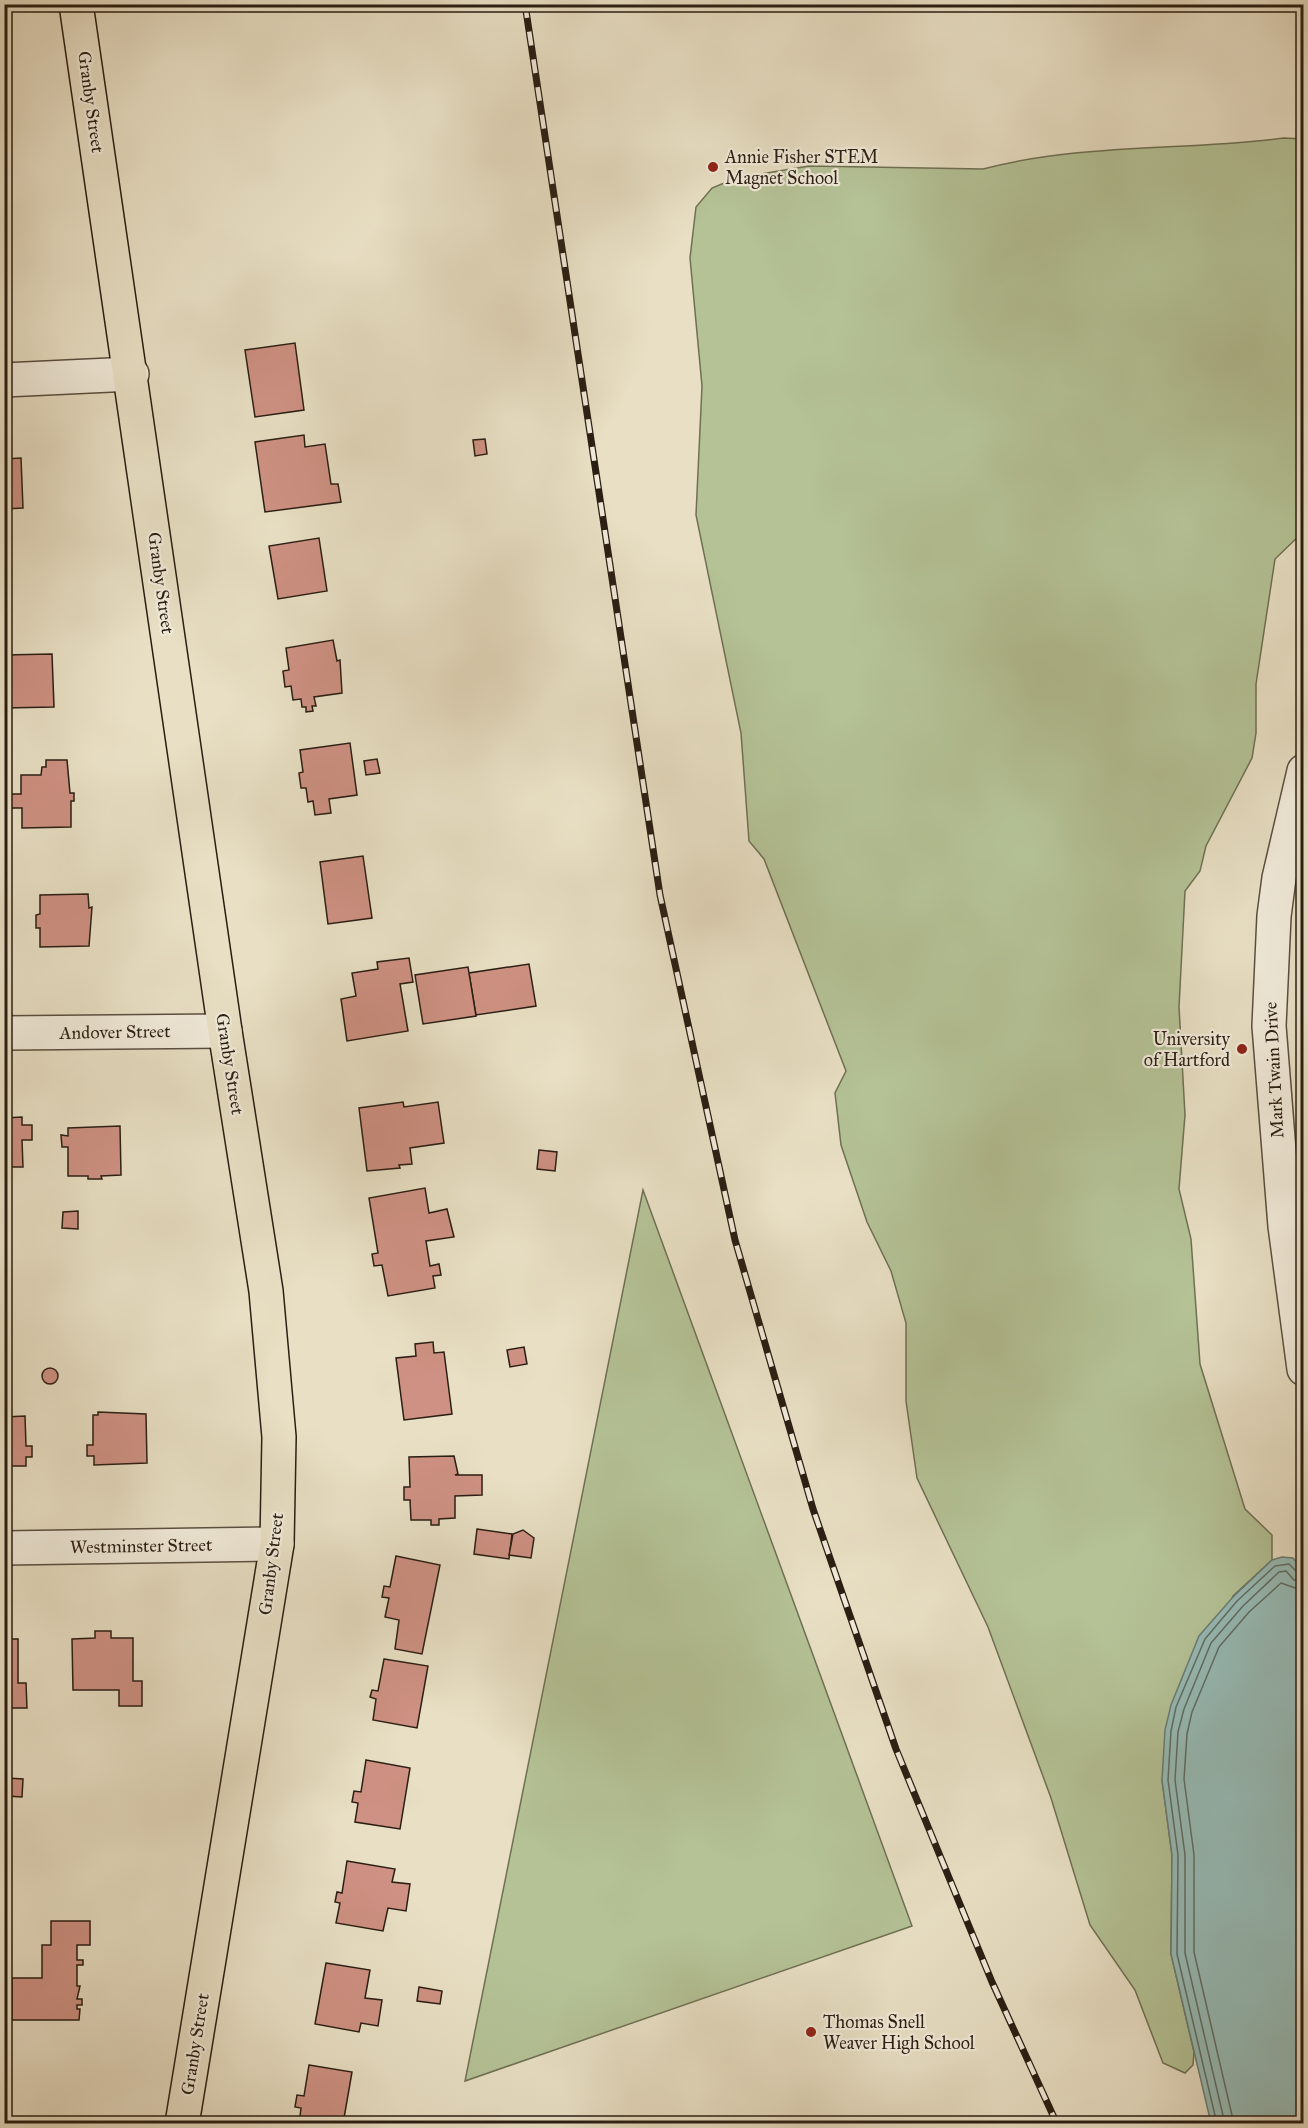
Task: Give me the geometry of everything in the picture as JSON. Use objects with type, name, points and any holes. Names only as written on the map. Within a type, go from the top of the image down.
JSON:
[{"type":"main road","name":"Granby Street","points":[[76,4],[132,374],[225,1031],[266,1291],[279,1437],[277,1544],[182,2124]]},
{"type":"street","points":[[4,380],[132,374]]},
{"type":"street","name":"Mark Twain Drive","points":[[1304,771],[1277,888],[1269,1026],[1285,1226],[1304,1370]]},
{"type":"street","name":"Andover Street","points":[[4,1034],[225,1031]]},
{"type":"street","name":"Westminster Street","points":[[4,1548],[277,1544]]},
{"type":"green space","points":[[1284,138],[1303,139],[1303,532],[1275,559],[1256,684],[1256,733],[1252,758],[1206,846],[1200,871],[1185,891],[1179,1007],[1185,1115],[1179,1189],[1191,1239],[1200,1364],[1245,1509],[1272,1535],[1272,1560],[1233,1596],[1162,1780],[1172,1855],[1171,1954],[1194,2052],[1193,2065],[1185,2073],[1163,2063],[1135,1990],[1090,1925],[1051,1798],[988,1627],[917,1478],[906,1401],[906,1323],[891,1271],[867,1222],[841,1145],[835,1093],[846,1071],[764,859],[749,841],[741,733],[696,515],[702,386],[690,258],[696,207],[712,188],[736,178],[809,166],[983,169],[1057,155],[1095,151]]},
{"type":"green space","points":[[643,1190],[912,1926],[465,2081]]},
{"type":"water","points":[[1282,1557],[1293,1558],[1304,1571],[1303,2123],[1211,2123],[1171,1954],[1172,1855],[1162,1780],[1165,1730],[1171,1705],[1199,1636],[1233,1597],[1272,1560]]},
{"type":"building","points":[[4,282],[9,282],[10,310],[4,311]]},
{"type":"building","points":[[295,343],[304,410],[255,417],[245,350]]},
{"type":"building","points":[[304,435],[305,447],[325,444],[331,484],[338,484],[341,502],[265,512],[255,442]]},
{"type":"building","points":[[485,439],[487,454],[475,456],[473,440]]},
{"type":"building","points":[[21,458],[23,508],[4,509],[4,459]]},
{"type":"building","points":[[319,538],[327,591],[278,599],[269,546]]},
{"type":"building","points":[[333,640],[337,661],[340,660],[342,693],[314,697],[316,706],[312,706],[313,711],[306,712],[306,707],[302,707],[301,699],[293,700],[291,686],[285,687],[283,671],[289,670],[286,648]]},
{"type":"building","points":[[52,654],[54,707],[4,708],[4,655]]},
{"type":"building","points":[[350,743],[357,795],[329,799],[331,813],[315,815],[313,801],[308,802],[306,788],[301,788],[299,773],[303,772],[300,750]]},
{"type":"building","points":[[377,759],[380,773],[366,775],[364,761]]},
{"type":"building","points":[[46,760],[67,760],[70,793],[74,793],[74,801],[71,801],[71,827],[22,828],[22,808],[9,808],[9,794],[21,794],[21,775],[41,775],[42,767],[46,767]]},
{"type":"building","points":[[363,856],[372,918],[328,924],[320,862]]},
{"type":"building","points":[[88,894],[89,908],[92,907],[89,946],[40,947],[40,928],[36,928],[36,915],[40,914],[40,895]]},
{"type":"building","points":[[409,958],[413,982],[400,984],[408,1031],[347,1041],[341,999],[356,996],[352,973],[378,969],[377,962]]},
{"type":"building","points":[[529,964],[536,1006],[476,1015],[469,973]]},
{"type":"building","points":[[468,967],[476,1016],[423,1024],[415,975]]},
{"type":"building","points":[[403,1102],[404,1107],[438,1102],[444,1143],[410,1148],[412,1164],[399,1165],[400,1168],[367,1171],[359,1108]]},
{"type":"building","points":[[22,1117],[22,1125],[32,1125],[32,1140],[22,1140],[23,1167],[4,1167],[4,1118]]},
{"type":"building","points":[[120,1126],[121,1175],[101,1176],[102,1179],[68,1176],[68,1147],[62,1147],[61,1135],[68,1136],[68,1128]]},
{"type":"building","points":[[539,1150],[557,1152],[555,1171],[537,1169]]},
{"type":"building","points":[[425,1188],[429,1213],[447,1209],[454,1237],[426,1241],[430,1266],[439,1264],[441,1275],[433,1276],[435,1288],[388,1296],[382,1265],[374,1266],[372,1254],[378,1253],[369,1198]]},
{"type":"building","points":[[78,1211],[78,1229],[62,1228],[63,1212]]},
{"type":"building","points":[[433,1342],[434,1353],[444,1352],[452,1414],[404,1420],[396,1358],[416,1356],[415,1344]]},
{"type":"building","points":[[524,1347],[527,1364],[510,1367],[507,1350]]},
{"type":"building","points":[[50,1368],[56,1370],[58,1376],[56,1382],[50,1384],[44,1382],[42,1376],[44,1370]]},
{"type":"building","points":[[98,1412],[146,1414],[147,1463],[94,1465],[94,1456],[87,1456],[87,1445],[93,1445],[93,1415],[98,1415]]},
{"type":"building","points":[[25,1416],[26,1446],[32,1446],[32,1457],[26,1457],[26,1466],[9,1466],[9,1471],[4,1471],[4,1417]]},
{"type":"building","points":[[454,1456],[458,1474],[455,1475],[482,1475],[482,1495],[455,1496],[455,1518],[439,1519],[439,1525],[431,1525],[431,1520],[411,1520],[410,1500],[404,1500],[404,1487],[410,1487],[409,1457]]},
{"type":"building","points":[[477,1529],[512,1534],[509,1559],[474,1554]]},
{"type":"building","points":[[523,1530],[534,1538],[531,1558],[509,1555],[513,1534]]},
{"type":"building","points":[[396,1556],[440,1565],[422,1654],[395,1649],[399,1620],[385,1617],[389,1598],[382,1597],[384,1586],[390,1587]]},
{"type":"building","points":[[95,1631],[111,1631],[111,1638],[133,1638],[133,1681],[142,1681],[142,1706],[119,1706],[119,1690],[73,1690],[72,1639],[95,1638]]},
{"type":"building","points":[[4,1639],[18,1639],[18,1683],[26,1683],[27,1708],[5,1708]]},
{"type":"building","points":[[384,1659],[428,1666],[417,1728],[373,1720],[376,1699],[370,1697],[372,1690],[378,1691]]},
{"type":"building","points":[[366,1760],[410,1768],[400,1829],[355,1822],[358,1803],[352,1802],[354,1791],[361,1792]]},
{"type":"building","points":[[7,1778],[23,1779],[22,1797],[6,1796]]},
{"type":"building","points":[[347,1861],[395,1869],[392,1882],[410,1884],[406,1911],[388,1908],[383,1931],[336,1923],[340,1903],[335,1902],[337,1892],[342,1893]]},
{"type":"building","points":[[51,1921],[90,1921],[90,1945],[77,1945],[77,1960],[83,1960],[83,1965],[77,1965],[77,1986],[80,1986],[77,1999],[82,1999],[82,2005],[77,2005],[77,2009],[80,2009],[79,2020],[12,2020],[12,1978],[42,1978],[42,1945],[51,1945]]},
{"type":"building","points":[[326,1963],[370,1970],[365,1998],[382,2000],[378,2026],[361,2023],[359,2032],[315,2024]]},
{"type":"building","points":[[419,1987],[442,1991],[440,2004],[417,2001]]},
{"type":"building","points":[[309,2065],[352,2072],[343,2124],[299,2124],[301,2108],[295,2107],[297,2095],[304,2096]]},
{"type":"railway","points":[[525,4],[660,895],[735,1240],[813,1509],[896,1749],[992,1982],[1057,2124]]},
{"type":"place","name":"Annie Fisher STEM Magnet School","points":[[713,167]]},
{"type":"place","name":"University of Hartford","points":[[1242,1049]]},
{"type":"place","name":"Thomas Snell Weaver High School","points":[[811,2032]]}]
